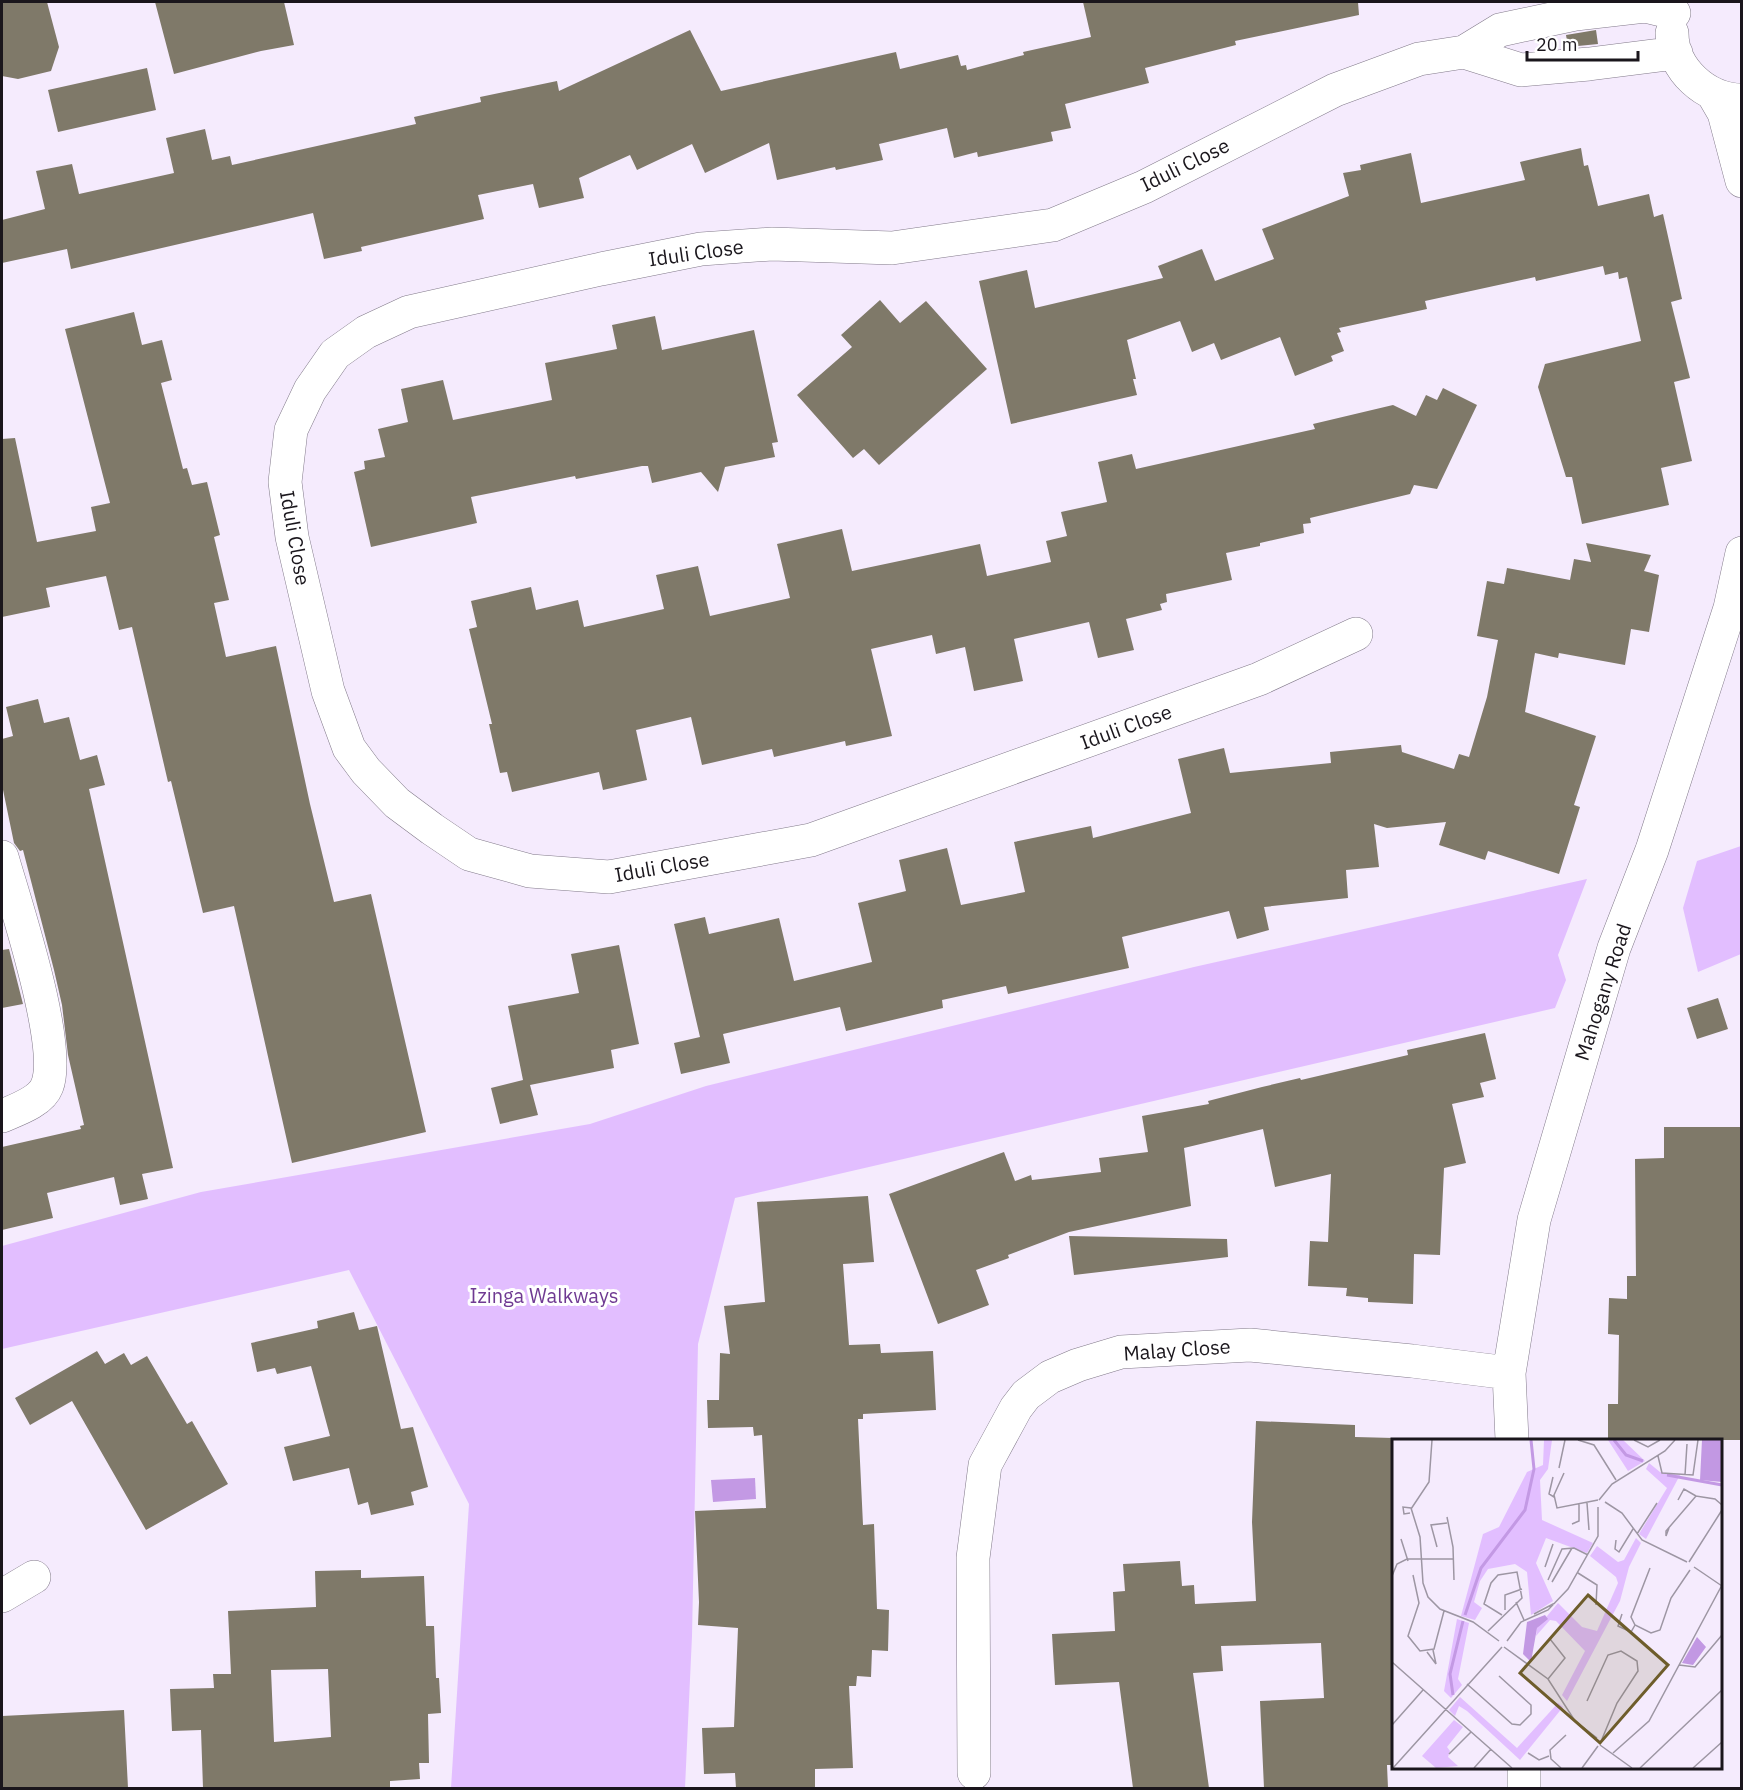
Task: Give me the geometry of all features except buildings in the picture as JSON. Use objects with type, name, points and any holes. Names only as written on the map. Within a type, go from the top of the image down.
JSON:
[{"type":"street","name":"Iduli Close","points":[[1356,634],[1259,678],[811,840],[609,877],[530,871],[469,854],[432,830],[397,803],[366,771],[349,748],[328,691],[292,537],[285,482],[291,430],[310,390],[335,354],[366,332],[409,312],[701,249],[772,244],[892,248],[1053,225],[1144,187],[1335,90],[1419,59],[1464,52],[1500,30],[1575,14],[1645,6],[1676,7]]},
{"type":"street","points":[[1676,7],[1672,37],[1676,53],[1684,69],[1695,82],[1727,97],[1724,113],[1742,181]]},
{"type":"street","name":"Iduli Close","points":[[1464,52],[1521,70],[1676,53]]},
{"type":"street","name":"Mahogany Road","points":[[1512,1439],[1509,1373],[1538,1209],[1610,960],[1652,850],[1730,608],[1742,554]]},
{"type":"street","points":[[2,857],[42,1002],[51,1067],[46,1089],[28,1106],[2,1116]]},
{"type":"street","name":"Malay Close","points":[[974,1773],[973,1558],[985,1465],[1016,1408],[1034,1389],[1050,1377],[1078,1365],[1121,1352],[1250,1345],[1509,1373]]},
{"type":"street","points":[[2,1596],[34,1577]]},
{"type":"street","points":[[1524,1769],[1524,1788]]},
{"type":"green space","points":[[1741,846],[1741,954],[1698,972],[1683,908],[1697,861]]},
{"type":"green space","name":"Izinga Walkways","points":[[1587,879],[1558,955],[1566,980],[1555,1008],[735,1198],[698,1344],[692,1636],[685,1788],[451,1788],[469,1504],[349,1270],[2,1349],[2,1246],[201,1192],[590,1124],[706,1086],[1194,967]]},
{"type":"shaded area","points":[[755,1478],[756,1499],[713,1502],[711,1480]]}]
